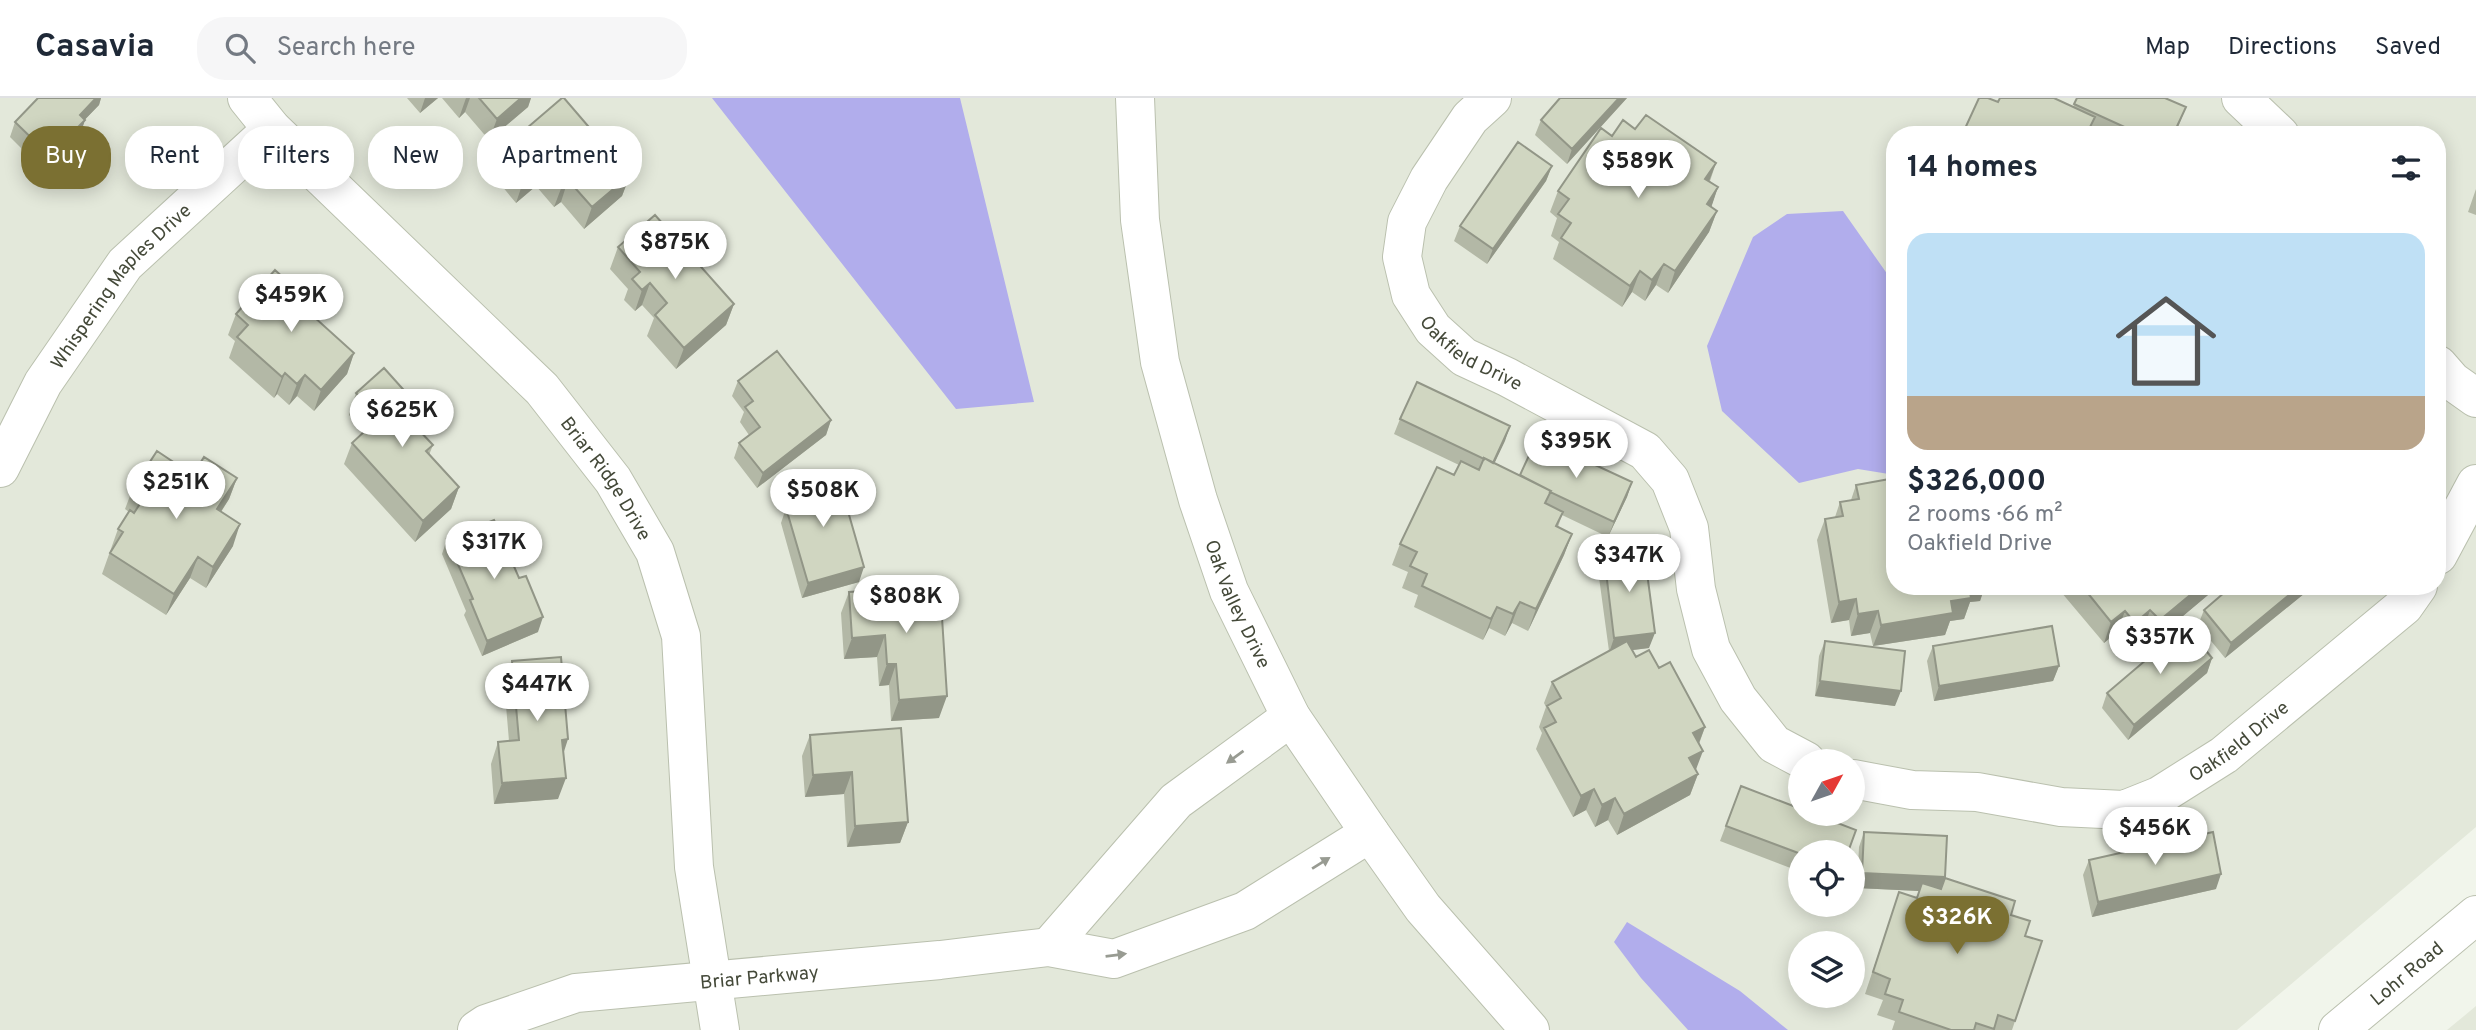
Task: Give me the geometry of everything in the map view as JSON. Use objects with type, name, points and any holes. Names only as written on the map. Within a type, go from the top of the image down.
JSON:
[{"type":"street","name":"Briar Ridge Drive","points":[[247,98],[270,126]]},
{"type":"street","name":"Oak Valley Drive","points":[[1135,98],[1140,220],[1160,362],[1198,500],[1229,591],[1290,717],[1423,908],[1530,1030]]},
{"type":"street","name":"Oakfield Drive","points":[[1492,98],[1470,118],[1456,138],[1429,179],[1407,222],[1402,257],[1411,295],[1433,329],[1464,357],[1645,451],[1670,480],[1689,528],[1696,589],[1711,649],[1738,699],[1774,744],[1788,751]]},
{"type":"street","points":[[2241,98],[2271,126]]},
{"type":"street","name":"Whispering Maples Drive","points":[[0,468],[43,383],[125,264],[238,160]]},
{"type":"street","name":"Briar Ridge Drive","points":[[334,189],[542,389],[614,480],[655,552],[681,636],[694,867],[720,1030]]},
{"type":"street","points":[[2446,374],[2476,398]]},
{"type":"street","points":[[2446,540],[2476,484]]},
{"type":"street","name":"Oakfield Drive","points":[[1866,781],[1912,790],[1977,792],[2061,807],[2124,810],[2159,796],[2224,755],[2404,606],[2412,595]]},
{"type":"street","points":[[1049,947],[1176,801],[1290,717]]},
{"type":"street","name":"Briar Parkway","points":[[477,1030],[485,1024],[576,993],[940,960],[1049,947],[1114,958],[1245,911],[1370,833]]},
{"type":"street","name":"Lohr Road","points":[[2338,1030],[2476,915]]},
{"type":"shaded area","points":[[0,98],[2476,98],[2476,827],[2237,1030],[0,1030]]},
{"type":"shaded area","points":[[712,98],[960,98],[1034,402],[956,409]]},
{"type":"shaded area","points":[[1843,211],[1886,272],[1886,474],[1858,469],[1799,483],[1722,411],[1707,346],[1753,237],[1787,214]]},
{"type":"shaded area","points":[[1627,922],[1740,991],[1788,1030],[1688,1030],[1641,978],[1614,942]]},
{"type":"shaded area","points":[[2476,1006],[2476,1030],[2447,1030],[2464,1016]]},
{"type":"building","points":[[38,98],[96,98],[80,115],[85,120],[79,126],[21,128],[15,122]]},
{"type":"building","points":[[479,98],[521,98],[497,119]]},
{"type":"building","points":[[564,98],[588,126],[529,126]]},
{"type":"building","points":[[1560,98],[1619,98],[1572,149],[1541,120]]},
{"type":"building","points":[[1979,98],[1998,102],[2000,98],[2054,98],[2095,117],[2090,126],[1966,126]]},
{"type":"building","points":[[2077,98],[2165,98],[2186,107],[2177,126],[2122,126],[2074,104]]},
{"type":"building","points":[[1646,115],[1716,163],[1705,179],[1718,187],[1707,204],[1717,211],[1675,271],[1664,264],[1652,280],[1640,271],[1630,286],[1561,238],[1571,223],[1558,214],[1569,199],[1558,191],[1601,128],[1612,136],[1623,120],[1635,129]]},
{"type":"building","points":[[1518,142],[1552,166],[1493,249],[1460,226]]},
{"type":"building","points":[[576,189],[613,189],[592,207]]},
{"type":"building","points":[[655,215],[734,304],[684,348],[655,315],[667,303],[650,283],[642,290],[632,279],[640,272],[618,247]]},
{"type":"building","points":[[275,270],[309,301],[303,307],[354,353],[321,390],[305,375],[297,384],[285,373],[282,377],[237,337],[248,325],[236,314]]},
{"type":"building","points":[[777,351],[831,420],[763,473],[739,443],[760,427],[745,407],[753,401],[738,381]]},
{"type":"building","points":[[384,368],[410,397],[398,408],[433,445],[426,451],[459,487],[423,521],[352,443],[379,418],[356,393]]},
{"type":"building","points":[[1417,382],[1510,426],[1493,463],[1400,419]]},
{"type":"building","points":[[1537,438],[1632,482],[1614,522],[1520,475]]},
{"type":"building","points":[[157,451],[193,475],[204,457],[237,478],[217,509],[240,524],[213,567],[198,557],[174,594],[110,553],[123,532],[118,529],[130,510],[134,513],[145,496],[133,488]]},
{"type":"building","points":[[1484,458],[1551,491],[1545,503],[1563,512],[1556,526],[1572,534],[1536,609],[1520,602],[1513,614],[1497,607],[1491,619],[1422,586],[1427,574],[1410,566],[1417,552],[1400,544],[1437,467],[1454,475],[1461,461],[1479,470]]},
{"type":"building","points":[[837,473],[864,567],[808,583],[786,508],[793,506],[788,487]]},
{"type":"building","points":[[1886,480],[1886,595],[1970,595],[1971,598],[1951,601],[1953,613],[1881,625],[1878,611],[1858,614],[1856,599],[1839,602],[1825,519],[1843,516],[1840,502],[1859,499],[1856,485]]},
{"type":"building","points":[[494,520],[519,578],[526,576],[543,617],[487,641],[470,600],[473,599],[447,539]]},
{"type":"building","points":[[1644,550],[1655,633],[1614,638],[1604,555]]},
{"type":"building","points":[[940,586],[947,696],[899,700],[896,664],[887,664],[885,635],[852,638],[849,592]]},
{"type":"building","points":[[2089,595],[2190,595],[2160,620],[2150,610],[2135,623],[2125,611],[2111,622]]},
{"type":"building","points":[[2222,595],[2289,595],[2231,643],[2204,610]]},
{"type":"building","points":[[2052,626],[2059,666],[1939,686],[1933,646]]},
{"type":"building","points":[[2186,626],[2212,658],[2134,725],[2107,693]]},
{"type":"building","points":[[1627,641],[1636,657],[1649,650],[1659,668],[1670,662],[1705,727],[1693,733],[1703,751],[1689,758],[1698,774],[1624,814],[1615,798],[1602,805],[1594,789],[1581,796],[1544,728],[1556,722],[1547,706],[1561,698],[1552,682]]},
{"type":"building","points":[[1825,641],[1905,651],[1901,691],[1820,681]]},
{"type":"building","points":[[561,657],[568,739],[562,740],[566,778],[502,783],[498,742],[519,740],[512,661]]},
{"type":"building","points":[[901,728],[908,822],[855,826],[852,772],[813,775],[810,735]]},
{"type":"building","points":[[1741,786],[1788,804],[1788,826],[1846,826],[1856,830],[1852,840],[1788,840],[1788,849],[1726,826]]},
{"type":"building","points":[[1864,832],[1947,836],[1945,877],[1865,873]]},
{"type":"building","points":[[2213,832],[2221,874],[2098,902],[2089,860]]},
{"type":"building","points":[[1945,878],[2015,901],[2011,915],[2030,921],[2025,936],[2042,941],[2015,1021],[1998,1015],[1994,1029],[1976,1023],[1974,1030],[1951,1030],[1899,1012],[1903,1000],[1885,994],[1890,979],[1873,972],[1899,892],[1917,898],[1922,883],[1941,889]]}]
